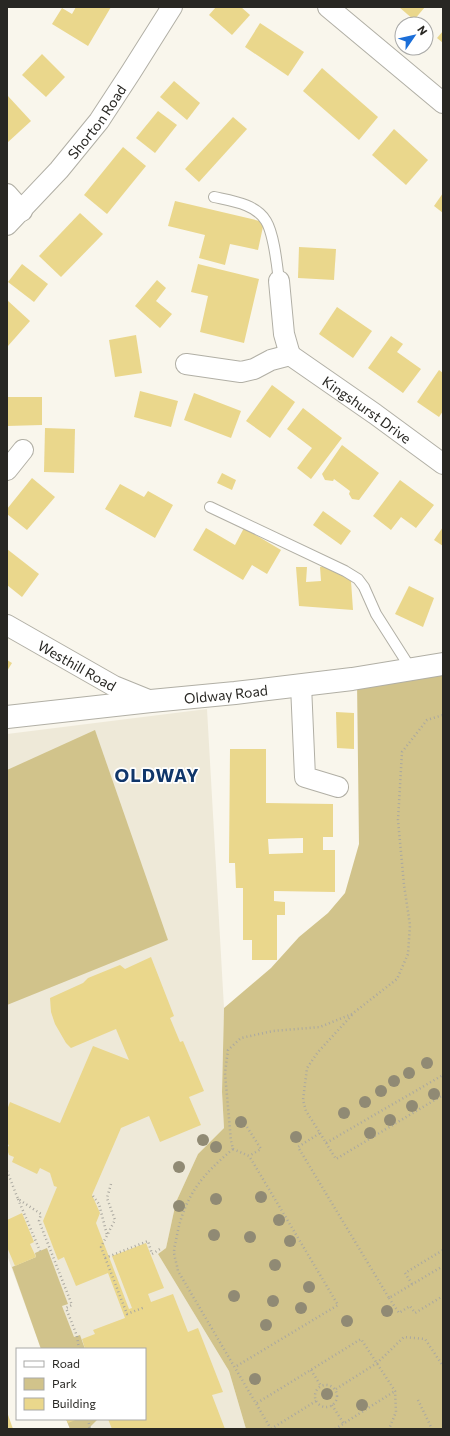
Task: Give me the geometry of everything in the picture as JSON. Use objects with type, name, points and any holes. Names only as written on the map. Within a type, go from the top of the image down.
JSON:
[{"type":"street","name":"Shorton Road","points":[[7,225],[59,170],[99,121],[172,7]]},
{"type":"street","points":[[328,7],[443,103]]},
{"type":"street","points":[[7,194],[22,210]]},
{"type":"street","points":[[186,364],[241,372],[254,369],[271,360],[290,355],[284,334],[279,281]]},
{"type":"street","name":"Kingshurst Drive","points":[[290,355],[443,464]]},
{"type":"street","points":[[7,470],[23,450]]},
{"type":"street","name":"Westhill Road","points":[[7,625],[114,686],[151,701]]},
{"type":"street","name":"Oldway Road","points":[[7,717],[352,679],[443,664]]},
{"type":"street","points":[[301,685],[305,777],[338,787]]},
{"type":"lane","points":[[214,197],[249,207],[267,221],[272,238],[279,281]]},
{"type":"lane","points":[[210,507],[345,571],[358,579],[364,587],[376,614],[411,669]]},
{"type":"path","points":[[443,715],[427,720],[402,752],[398,820],[404,885],[410,926],[408,954],[398,980],[352,1014],[318,1052],[306,1068],[303,1100],[306,1111],[336,1159],[443,1095]]},
{"type":"path","points":[[233,1149],[231,1141],[226,1073],[228,1050],[241,1038],[273,1032],[320,1027],[352,1014]]},
{"type":"path","points":[[326,1143],[443,1075]]},
{"type":"path","points":[[247,1126],[261,1149],[249,1156]]},
{"type":"path","points":[[320,1133],[298,1147],[399,1314],[410,1306],[415,1313],[443,1296]]},
{"type":"path","points":[[233,1149],[249,1156],[338,1305],[235,1367]]},
{"type":"path","points":[[233,1149],[204,1176],[188,1199],[179,1226],[174,1252],[178,1271],[271,1429],[316,1401]]},
{"type":"path","points":[[7,1171],[40,1250]]},
{"type":"path","points":[[111,1184],[107,1198],[115,1220],[100,1248],[127,1314],[145,1306]]},
{"type":"path","points":[[93,1196],[99,1204],[107,1236]]},
{"type":"path","points":[[18,1199],[41,1214],[39,1221],[72,1305],[66,1308],[77,1336],[79,1348]]},
{"type":"path","points":[[105,1258],[148,1241],[152,1254],[160,1249],[161,1251]]},
{"type":"path","points":[[412,1284],[405,1273],[443,1250]]},
{"type":"path","points":[[389,1298],[443,1266]]},
{"type":"path","points":[[336,1389],[377,1364],[404,1337],[425,1339],[443,1366]]},
{"type":"path","points":[[256,1404],[361,1339],[395,1391],[396,1412],[389,1429]]},
{"type":"path","points":[[311,1370],[321,1386]]},
{"type":"path","points":[[329,1385],[336,1389],[337,1400],[332,1405],[327,1407],[323,1406],[316,1401],[316,1390],[321,1386],[329,1385]]},
{"type":"path","points":[[335,1429],[395,1391]]},
{"type":"path","points":[[418,1400],[432,1429]]},
{"type":"path","points":[[332,1405],[344,1424]]},
{"type":"shaded area","points":[[207,709],[224,1008],[222,1092],[224,1128],[198,1154],[176,1202],[166,1248],[158,1254],[229,1371],[246,1429],[70,1429],[66,1420],[146,1420],[146,1348],[41,1348],[7,1255],[7,734]]},
{"type":"green space","points":[[443,671],[443,1429],[246,1429],[229,1371],[158,1254],[166,1248],[176,1202],[198,1154],[224,1128],[222,1092],[224,1008],[271,968],[299,937],[328,913],[345,893],[359,844],[357,681]]},
{"type":"green space","points":[[95,730],[168,940],[7,1005],[7,770]]},
{"type":"green space","points":[[47,1248],[68,1304],[62,1306],[74,1337],[80,1335],[85,1348],[41,1348],[12,1267],[36,1257],[35,1253]]},
{"type":"green space","points":[[66,1420],[97,1420],[88,1429],[70,1429]]},
{"type":"building","points":[[76,7],[111,7],[88,46],[52,24],[62,8],[72,14]]},
{"type":"building","points":[[216,7],[241,7],[250,15],[232,35],[209,15]]},
{"type":"building","points":[[399,7],[425,7],[417,16],[409,16]]},
{"type":"building","points":[[260,23],[304,52],[288,76],[245,47]]},
{"type":"building","points":[[443,31],[443,43],[437,38]]},
{"type":"building","points":[[42,54],[65,77],[46,97],[22,75]]},
{"type":"building","points":[[322,68],[378,117],[359,140],[303,91]]},
{"type":"building","points":[[174,81],[200,103],[187,120],[160,97]]},
{"type":"building","points":[[7,95],[31,121],[7,143]]},
{"type":"building","points":[[158,111],[177,125],[155,153],[136,138]]},
{"type":"building","points":[[233,117],[247,129],[199,182],[185,169]]},
{"type":"building","points":[[394,129],[428,160],[406,185],[372,155]]},
{"type":"building","points":[[123,147],[146,166],[107,214],[84,195]]},
{"type":"building","points":[[443,193],[443,213],[434,206]]},
{"type":"building","points":[[175,201],[264,222],[258,250],[230,244],[225,265],[199,258],[205,235],[168,226]]},
{"type":"building","points":[[80,213],[103,234],[61,277],[39,256]]},
{"type":"building","points":[[299,247],[336,249],[334,280],[298,278]]},
{"type":"building","points":[[22,264],[48,284],[34,302],[8,282]]},
{"type":"building","points":[[198,264],[259,279],[244,343],[200,332],[208,296],[191,292]]},
{"type":"building","points":[[157,280],[166,288],[156,301],[172,314],[160,328],[135,306]]},
{"type":"building","points":[[7,300],[30,321],[8,346],[7,344]]},
{"type":"building","points":[[337,307],[372,331],[353,358],[319,334]]},
{"type":"building","points":[[136,335],[142,373],[115,377],[109,340]]},
{"type":"building","points":[[391,336],[403,344],[397,352],[421,369],[403,393],[368,368]]},
{"type":"building","points":[[439,370],[443,373],[443,411],[439,417],[417,402]]},
{"type":"building","points":[[272,385],[295,402],[270,438],[246,421]]},
{"type":"building","points":[[140,391],[178,401],[171,427],[134,417]]},
{"type":"building","points":[[194,393],[241,411],[231,438],[184,420]]},
{"type":"building","points":[[7,397],[42,397],[42,425],[7,426]]},
{"type":"building","points":[[303,408],[342,438],[311,479],[297,468],[312,448],[287,429]]},
{"type":"building","points":[[45,428],[75,429],[74,473],[44,472]]},
{"type":"building","points":[[342,445],[379,473],[359,500],[352,499],[349,494],[350,491],[334,479],[333,481],[325,480],[322,474]]},
{"type":"building","points":[[222,473],[236,480],[232,490],[217,483]]},
{"type":"building","points":[[32,478],[55,497],[27,530],[7,514],[7,509]]},
{"type":"building","points":[[400,480],[434,505],[416,528],[401,517],[391,530],[373,516]]},
{"type":"building","points":[[120,484],[144,497],[148,491],[173,505],[155,538],[105,509]]},
{"type":"building","points":[[323,511],[351,531],[341,545],[313,525]]},
{"type":"building","points":[[443,527],[443,546],[434,540]]},
{"type":"building","points":[[206,528],[235,545],[244,528],[281,550],[267,574],[252,565],[243,580],[193,550]]},
{"type":"building","points":[[7,549],[39,574],[22,597],[7,585]]},
{"type":"building","points":[[327,565],[351,581],[353,610],[299,606],[296,567],[307,567],[306,582],[321,581],[320,567]]},
{"type":"building","points":[[409,586],[434,598],[423,627],[395,614]]},
{"type":"building","points":[[7,660],[12,663],[7,671]]},
{"type":"building","points":[[336,712],[354,713],[354,749],[337,748]]},
{"type":"building","points":[[230,749],[266,749],[266,803],[333,804],[333,837],[323,837],[323,850],[335,850],[335,892],[274,891],[274,901],[285,902],[285,915],[277,915],[277,960],[252,960],[252,940],[243,940],[243,888],[236,888],[235,863],[229,863]],"holes":[[[303,838],[303,853],[269,854],[268,839]]]},
{"type":"building","points":[[151,957],[174,1016],[170,1018],[180,1042],[183,1041],[204,1091],[189,1097],[201,1125],[160,1142],[149,1116],[121,1128],[92,1195],[100,1213],[96,1223],[129,1309],[132,1308],[112,1256],[146,1243],[164,1288],[148,1294],[151,1302],[173,1294],[188,1332],[198,1328],[223,1392],[212,1395],[225,1429],[112,1429],[108,1420],[146,1420],[146,1348],[85,1348],[82,1339],[95,1334],[93,1330],[125,1318],[108,1273],[76,1286],[64,1257],[58,1260],[43,1221],[57,1187],[54,1186],[50,1173],[40,1168],[37,1174],[12,1162],[14,1157],[9,1155],[7,1149],[9,1145],[7,1144],[7,1110],[10,1102],[60,1123],[93,1046],[129,1060],[116,1029],[71,1048],[66,1043],[55,1024],[51,1012],[50,998],[83,983],[88,978],[120,965],[125,969]]},
{"type":"building","points":[[22,1213],[34,1242],[30,1244],[36,1257],[15,1266],[7,1247],[7,1220]]},
{"type":"building","points":[[7,1412],[13,1429],[7,1429]]},
{"type":"building","points":[[66,1420],[76,1420],[68,1423]]},
{"type":"district","name":"OLDWAY","points":[[157,775]]}]
